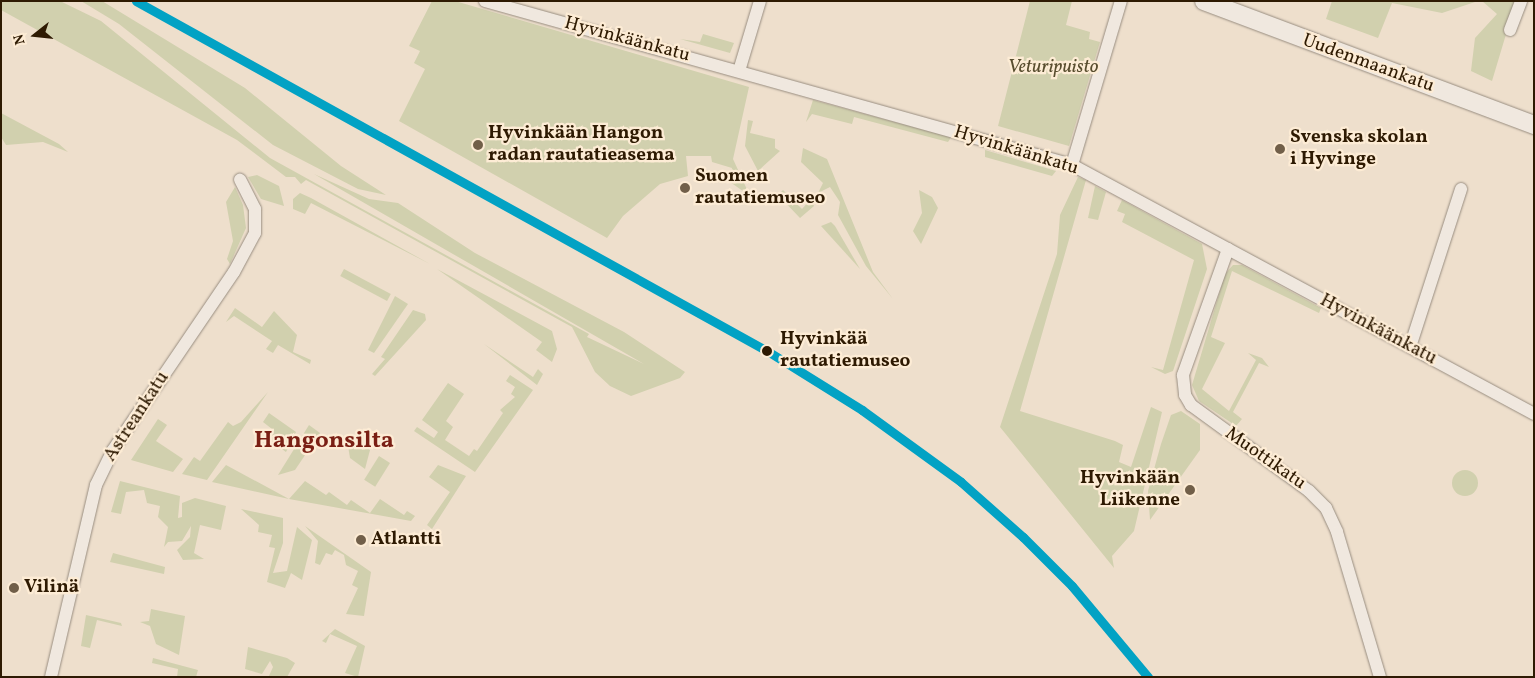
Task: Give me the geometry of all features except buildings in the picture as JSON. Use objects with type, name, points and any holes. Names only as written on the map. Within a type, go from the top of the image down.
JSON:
[{"type":"main road","name":"Uudenmaankatu","points":[[1204,1],[1534,125]]},
{"type":"street","name":"Hyvinkäänkatu","points":[[485,1],[1072,165],[1534,414]]},
{"type":"street","points":[[739,71],[760,1]]},
{"type":"street","points":[[1072,165],[1121,1]]},
{"type":"street","points":[[1510,30],[1521,1]]},
{"type":"street","name":"Astreankatu","points":[[51,677],[96,485],[113,450],[234,272],[255,233],[255,209],[240,180]]},
{"type":"street","points":[[1410,347],[1461,189]]},
{"type":"street","name":"Muottikatu","points":[[1228,250],[1183,375],[1186,395],[1199,411],[1310,490],[1326,508],[1337,532],[1380,677]]},
{"type":"green space","points":[[1,1],[60,1],[101,21],[270,158],[589,334],[587,337],[644,364],[314,174],[369,199],[398,203],[475,253],[624,332],[685,372],[680,378],[631,396],[610,386],[595,372],[572,327],[306,180],[301,184],[295,177],[286,177],[237,140],[1,10]]},
{"type":"green space","points":[[81,1],[102,1],[245,88],[341,166],[386,195],[358,189],[273,145],[119,24]]},
{"type":"green space","points":[[432,1],[455,1],[749,87],[733,159],[750,196],[730,182],[732,168],[712,162],[711,156],[686,156],[688,176],[660,184],[623,216],[607,238],[399,121],[425,69],[414,63],[420,51],[409,46]]},
{"type":"green space","name":"Veturipuisto","points":[[1030,1],[1072,1],[1066,25],[1090,32],[1089,39],[1100,42],[1069,146],[998,126]]},
{"type":"green space","points":[[1332,1],[1478,1],[1442,13],[1392,3],[1378,38],[1326,19]]},
{"type":"green space","points":[[1482,1],[1516,1],[1492,81],[1471,71],[1475,38],[1497,14]]},
{"type":"green space","points":[[703,34],[734,43],[730,53],[680,39],[700,42]]},
{"type":"green space","points":[[813,100],[950,137],[950,139],[948,142],[854,117],[852,124],[812,114],[806,122]]},
{"type":"green space","points":[[1,113],[59,144],[68,152],[43,142],[6,145],[1,137]]},
{"type":"green space","points":[[748,120],[753,121],[750,133],[775,139],[775,148],[780,151],[758,171],[745,146]]},
{"type":"green space","points":[[803,148],[827,159],[873,272],[893,299],[866,266],[838,215],[840,202],[830,187],[818,193],[823,183],[801,162]]},
{"type":"green space","points":[[985,150],[1056,171],[1052,176],[985,157]]},
{"type":"green space","points":[[257,175],[279,186],[284,206],[261,199],[248,177]]},
{"type":"green space","points":[[1078,177],[1086,180],[1020,411],[1123,445],[1119,462],[1131,467],[1151,407],[1162,412],[1134,531],[1112,556],[1114,568],[1000,427],[1057,254],[1060,215]]},
{"type":"green space","points":[[1095,186],[1106,192],[1098,220],[1088,218]]},
{"type":"green space","points":[[235,187],[243,205],[246,228],[230,264],[227,259],[233,241],[226,202]]},
{"type":"green space","points":[[783,190],[802,209],[811,199],[814,206],[800,218],[778,195]]},
{"type":"green space","points":[[919,190],[932,197],[938,208],[921,244],[913,231],[922,213]]},
{"type":"green space","points":[[300,193],[430,264],[311,203],[305,214],[293,209],[293,199]]},
{"type":"green space","points":[[1122,200],[1202,244],[1207,269],[1173,371],[1165,374],[1151,367],[1163,370],[1194,260],[1122,222],[1125,214],[1117,211]]},
{"type":"green space","points":[[831,222],[835,226],[860,269],[821,226]]},
{"type":"green space","points":[[1233,265],[1242,265],[1321,308],[1319,313],[1232,271],[1211,337],[1225,343],[1202,389],[1229,411],[1256,360],[1248,353],[1262,358],[1269,367],[1259,363],[1233,412],[1242,419],[1236,426],[1199,401],[1192,385],[1225,274]]},
{"type":"green space","points":[[344,269],[391,294],[387,301],[340,276]]},
{"type":"green space","points":[[437,269],[552,331],[557,349],[552,362],[536,350],[542,342]]},
{"type":"green space","points":[[395,296],[408,304],[374,353],[368,350]]},
{"type":"green space","points":[[235,308],[262,327],[274,311],[297,335],[293,352],[311,360],[310,364],[278,345],[273,353],[266,349],[272,341],[234,316],[226,322]]},
{"type":"green space","points":[[413,310],[425,314],[426,320],[375,376],[372,374],[385,359],[381,357]]},
{"type":"green space","points":[[484,344],[533,377],[538,369],[543,374],[537,385]]},
{"type":"green space","points":[[510,375],[533,390],[475,472],[414,431],[417,427],[434,438],[438,432],[422,420],[448,383],[464,394],[446,421],[453,427],[445,440],[469,456],[474,449],[477,451],[503,413],[500,410],[515,397],[511,394],[515,387],[506,381]]},
{"type":"green space","points":[[268,392],[207,480],[182,474],[194,457],[200,461],[228,422],[233,426],[241,422]]},
{"type":"green space","points":[[1181,411],[1200,424],[1200,450],[1150,520],[1148,491],[1161,444],[1171,415]]},
{"type":"green space","points":[[269,413],[296,432],[286,452],[271,441],[272,429],[263,422]]},
{"type":"green space","points":[[158,419],[167,425],[156,441],[183,459],[173,472],[131,460]]},
{"type":"green space","points":[[309,425],[320,433],[295,470],[278,475]]},
{"type":"green space","points":[[354,438],[370,450],[365,469],[350,458],[348,446]]},
{"type":"green space","points":[[379,456],[390,463],[375,487],[364,480]]},
{"type":"green space","points":[[226,465],[289,499],[212,482]]},
{"type":"green space","points":[[438,465],[466,476],[432,529],[427,525],[450,492],[429,477]]},
{"type":"green space","points":[[1465,470],[1474,474],[1478,483],[1474,492],[1465,496],[1456,492],[1452,483],[1456,474]]},
{"type":"green space","points":[[120,481],[180,496],[178,518],[182,517],[182,503],[195,498],[226,506],[221,530],[200,525],[194,553],[204,559],[183,560],[177,550],[190,537],[191,526],[182,541],[168,542],[164,547],[168,527],[158,517],[160,506],[147,503],[144,490],[126,492],[121,514],[111,512]]},
{"type":"green space","points":[[305,481],[326,495],[329,492],[347,505],[351,500],[370,513],[380,499],[404,515],[407,511],[415,516],[411,521],[289,499]]},
{"type":"green space","points":[[241,509],[283,518],[283,543],[273,573],[287,571],[297,527],[312,540],[302,580],[291,573],[285,588],[267,582],[275,548],[269,547],[272,535],[258,532],[259,525]]},
{"type":"green space","points":[[305,526],[371,572],[364,616],[346,614],[358,588],[352,585],[358,571],[346,565],[344,555],[335,550],[332,555],[326,553],[320,565],[315,563],[318,541]]},
{"type":"green space","points":[[113,553],[165,567],[164,574],[110,562]]},
{"type":"green space","points":[[151,609],[185,616],[179,655],[156,644],[150,626],[140,622],[149,621]]},
{"type":"green space","points":[[86,615],[121,623],[122,626],[97,620],[90,648],[81,646]]},
{"type":"green space","points":[[335,629],[365,646],[358,677],[345,673],[357,646],[330,634],[326,643],[322,641]]},
{"type":"green space","points":[[248,647],[287,658],[295,663],[287,677],[269,676],[273,667],[270,661],[262,674],[245,669]]},
{"type":"green space","points":[[153,658],[198,670],[196,677],[177,677],[178,669],[152,663]]},
{"type":"transit line","points":[[136,1],[769,352],[862,410],[961,482],[1023,537],[1072,586],[1148,677]]},
{"type":"place","name":"Hyvinkään Hangon radan rautatieasema","points":[[478,145]]},
{"type":"place","name":"Svenska skolan i Hyvinge","points":[[1280,149]]},
{"type":"place","name":"Suomen rautatiemuseo","points":[[685,188]]},
{"type":"place","name":"Hyvinkää rautatiemuseo","points":[[767,351]]},
{"type":"place","name":"Hyvinkään Liikenne","points":[[1190,490]]},
{"type":"place","name":"Atlantti","points":[[361,540]]},
{"type":"place","name":"Vilinä","points":[[14,588]]},
{"type":"district","name":"Hangonsilta","points":[[324,442]]}]
